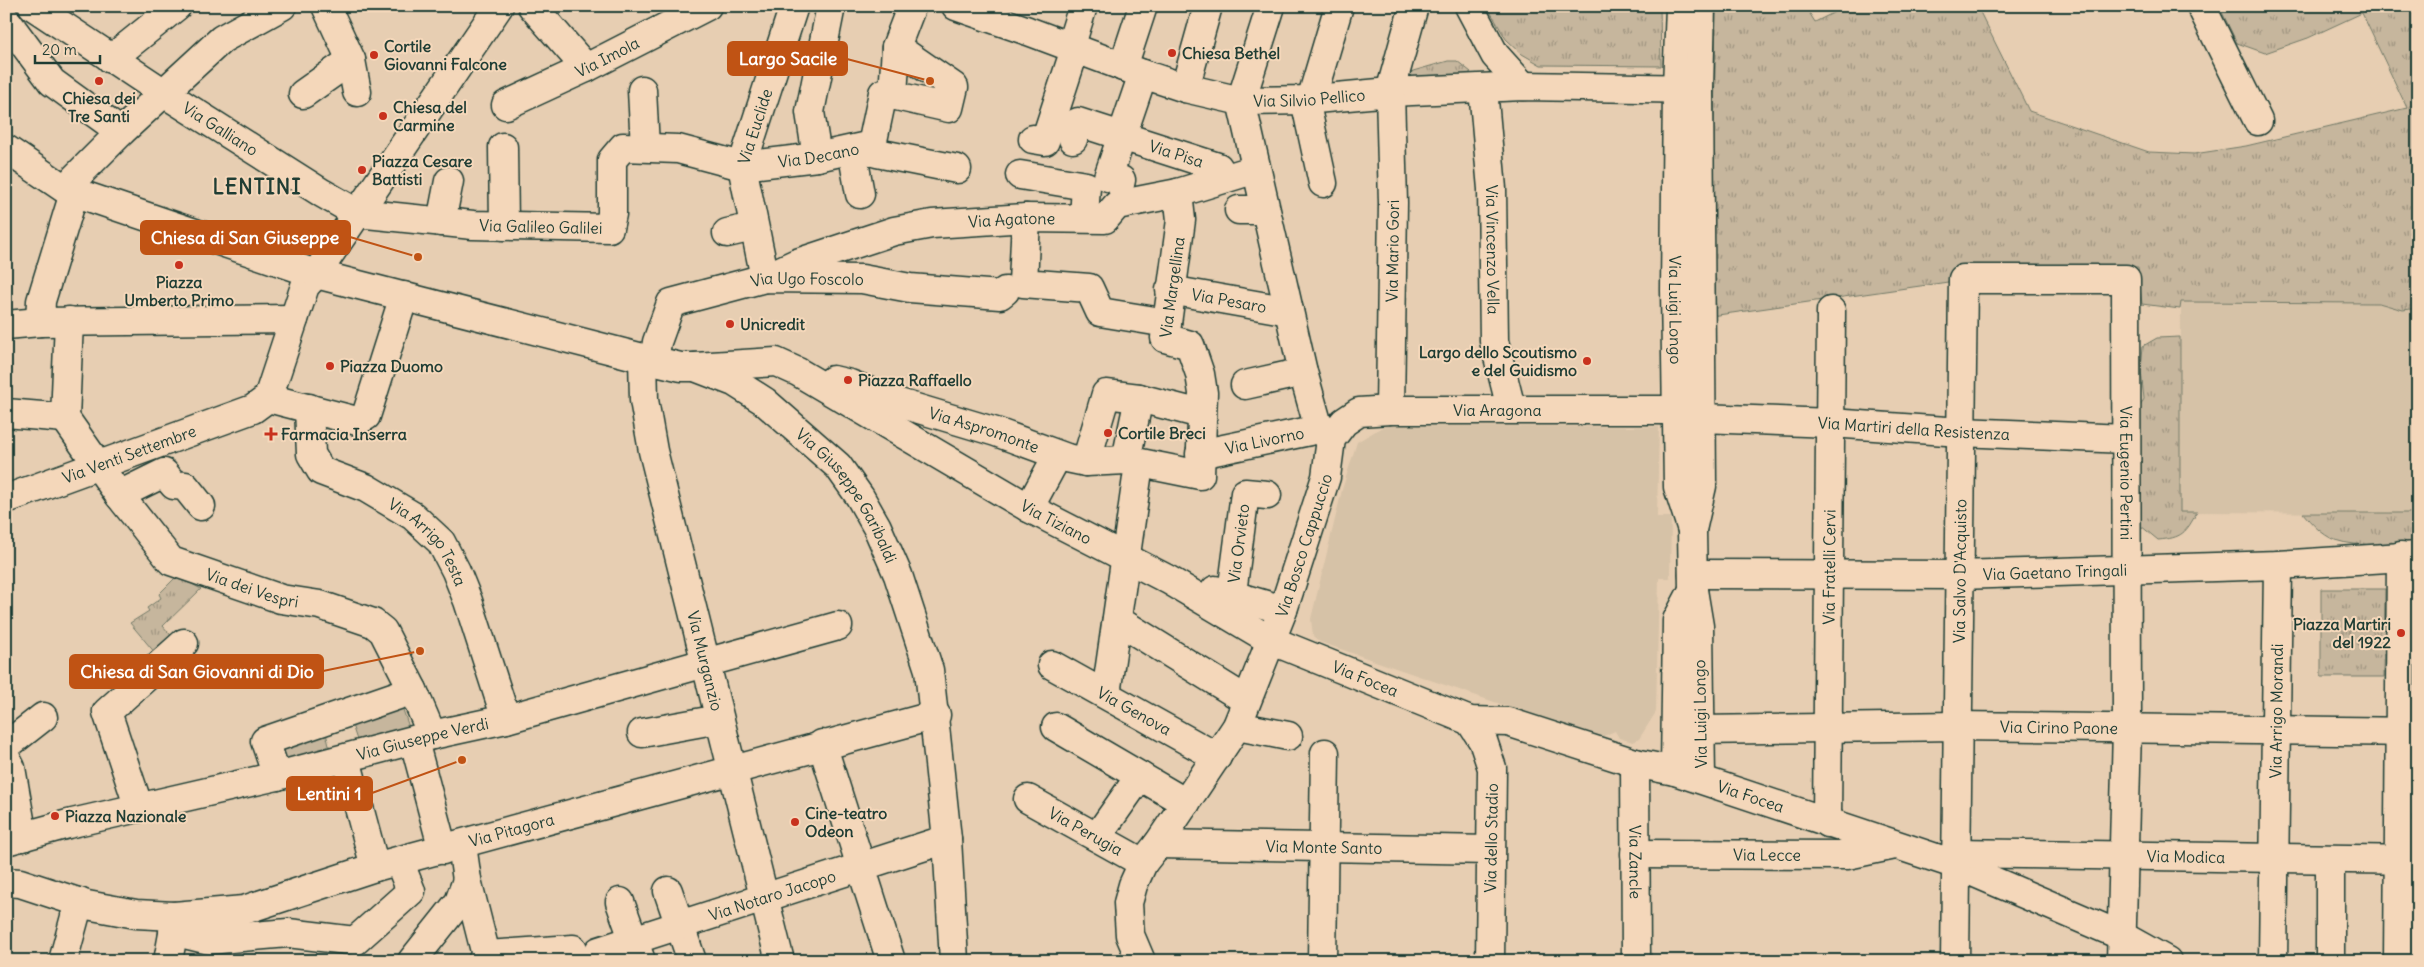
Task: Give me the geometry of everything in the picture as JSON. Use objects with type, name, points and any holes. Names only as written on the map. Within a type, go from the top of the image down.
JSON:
[{"type":"street","name":"Via Galliano","points":[[33,6],[85,43],[322,194],[357,213]]},
{"type":"street","points":[[23,324],[41,301],[71,187],[121,132],[222,38],[282,6]]},
{"type":"street","points":[[326,6],[351,60],[356,92]]},
{"type":"street","points":[[413,298],[366,416],[357,420],[309,408],[261,404],[305,286],[321,266],[499,6]]},
{"type":"street","points":[[532,6],[586,68]]},
{"type":"street","name":"Via Imola","points":[[506,105],[586,68],[707,6]]},
{"type":"street","name":"Via Euclide","points":[[765,278],[740,230],[742,166],[794,6]]},
{"type":"street","points":[[817,157],[810,112],[831,6]]},
{"type":"street","name":"Via Silvio Pellico","points":[[956,6],[995,12],[1072,48],[1133,71],[1185,88],[1241,101],[1308,100],[1390,92],[1523,86],[1688,88]]},
{"type":"street","points":[[1033,139],[1045,142],[1083,6]]},
{"type":"street","points":[[1120,184],[1121,180],[1108,177],[1122,136],[1143,6]]},
{"type":"street","points":[[1185,88],[1208,6]]},
{"type":"street","points":[[1241,101],[1271,6]]},
{"type":"street","points":[[1323,183],[1308,100],[1339,6]]},
{"type":"street","name":"Via Mario Gori","points":[[1390,410],[1393,203],[1390,92],[1414,6]]},
{"type":"street","points":[[1468,6],[1495,55],[1523,86]]},
{"type":"street","points":[[1680,6],[1688,88]]},
{"type":"street","points":[[1688,88],[1701,6]]},
{"type":"street","points":[[2201,6],[2258,121]]},
{"type":"street","name":"Via Decano","points":[[742,166],[817,157],[862,148],[888,94],[896,46],[911,8]]},
{"type":"street","points":[[111,59],[167,10]]},
{"type":"street","points":[[6,20],[52,82],[121,132]]},
{"type":"street","points":[[888,94],[949,108],[954,86],[896,46]]},
{"type":"street","points":[[303,94],[351,60]]},
{"type":"street","name":"Via Luigi Longo","points":[[1688,88],[1676,410],[1678,488],[1692,530]]},
{"type":"street","name":"Via Luigi Longo","points":[[1688,88],[1702,418],[1702,486],[1692,530],[1693,582],[1699,626],[1700,779]]},
{"type":"street","name":"Via Vincenzo Vella","points":[[1484,89],[1492,189],[1494,341],[1511,408]]},
{"type":"street","points":[[642,90],[645,147]]},
{"type":"street","name":"Via Bosco Cappuccio","points":[[1141,961],[1130,935],[1128,902],[1150,853],[1237,726],[1283,610],[1326,477],[1325,434],[1302,372],[1288,311],[1252,210],[1256,169],[1241,101]]},
{"type":"street","name":"Via Pisa","points":[[1073,140],[1078,122],[1218,167],[1225,178]]},
{"type":"street","points":[[503,146],[504,226]]},
{"type":"street","name":"Via Galileo Galilei","points":[[357,213],[441,222],[504,226],[609,228],[612,214],[612,160],[622,148],[678,149],[742,166]]},
{"type":"street","points":[[860,194],[862,148],[876,153],[957,169]]},
{"type":"street","name":"Via Giuseppe Garibaldi","points":[[6,149],[71,187],[321,266],[413,298],[649,360],[681,367],[695,367],[734,382],[764,401],[838,466],[860,497],[898,575],[929,670],[936,715],[947,839],[954,961]]},
{"type":"street","name":"Via Agatone","points":[[765,278],[797,263],[894,231],[932,224],[1026,218],[1105,219],[1117,205],[1178,193],[1256,169]]},
{"type":"street","points":[[1020,175],[1086,186],[1084,218]]},
{"type":"street","points":[[441,222],[449,182]]},
{"type":"street","name":"Via Margellina","points":[[1178,193],[1181,220],[1165,338],[1190,345],[1200,374],[1202,393],[1201,417]]},
{"type":"street","points":[[1014,287],[1026,218]]},
{"type":"street","name":"Via Ugo Foscolo","points":[[649,360],[671,303],[765,278],[862,279],[910,288],[1000,295],[1014,287],[1089,288],[1100,312],[1166,323]]},
{"type":"street","name":"Via Eugenio Pertini","points":[[1963,279],[2126,279],[2127,729],[2121,948]]},
{"type":"street","name":"Via Salvo D'Acquisto","points":[[1954,961],[1963,279]]},
{"type":"street","name":"Via Pesaro","points":[[1170,290],[1288,311]]},
{"type":"street","name":"Via Fratelli Cervi","points":[[1827,823],[1832,311]]},
{"type":"street","points":[[23,324],[69,327],[294,319]]},
{"type":"street","points":[[6,413],[65,418],[69,327]]},
{"type":"street","name":"Via Murganzio","points":[[649,360],[644,400],[653,452],[780,961]]},
{"type":"street","points":[[695,367],[776,362],[798,372]]},
{"type":"street","name":"Via Tiziano","points":[[798,372],[1029,508],[1169,580],[1270,640]]},
{"type":"street","name":"Via Aspromonte","points":[[798,372],[850,384],[899,403],[996,432],[1069,460]]},
{"type":"street","points":[[1245,385],[1302,372]]},
{"type":"street","points":[[1029,508],[1069,460],[1106,394],[1139,398],[1201,417],[1205,452],[1200,475],[1069,460]]},
{"type":"street","points":[[1106,694],[1126,558],[1139,398]]},
{"type":"street","name":"Via Venti Settembre","points":[[6,499],[100,466],[261,404]]},
{"type":"street","name":"Via Arrigo Testa","points":[[309,408],[310,454],[321,471],[366,488],[413,516],[441,542],[456,571],[468,601],[506,719]]},
{"type":"street","name":"Via Aragona","points":[[1325,434],[1360,412],[1390,410],[1511,408],[1676,410],[1702,418]]},
{"type":"street","name":"Via dei Vespri","points":[[65,418],[119,495],[171,561],[281,599],[320,605],[373,623],[383,631],[413,690],[423,738],[452,847],[467,880],[484,958]]},
{"type":"street","name":"Via Martiri della Resistenza","points":[[1702,418],[1831,423],[2125,440]]},
{"type":"street","name":"Via Livorno","points":[[1205,452],[1325,434]]},
{"type":"street","points":[[119,495],[164,473],[174,485],[185,486],[201,506]]},
{"type":"street","name":"Via Orvieto","points":[[1232,593],[1256,494]]},
{"type":"street","points":[[2398,961],[2408,859],[2410,556]]},
{"type":"street","name":"Via Gaetano Tringali","points":[[1693,582],[1829,575],[1959,575],[2278,565],[2410,556]]},
{"type":"street","name":"Via Arrigo Morandi","points":[[2273,961],[2278,565]]},
{"type":"street","points":[[1169,580],[1232,593],[1283,610]]},
{"type":"street","name":"Via Luigi Longo","points":[[1675,771],[1677,620],[1693,582]]},
{"type":"street","points":[[1116,620],[1246,700]]},
{"type":"street","name":"Via Giuseppe Verdi","points":[[15,839],[506,719],[838,626]]},
{"type":"street","name":"Via Focea","points":[[1270,640],[1470,721],[1508,722],[1635,763],[1675,771],[1827,823],[1954,859],[2121,948],[2168,961]]},
{"type":"street","points":[[139,808],[106,712],[184,643]]},
{"type":"street","name":"Via Genova","points":[[1052,664],[1217,757]]},
{"type":"street","points":[[277,776],[265,741],[413,690]]},
{"type":"street","name":"Via Pitagora","points":[[6,882],[20,883],[81,907],[136,914],[174,925],[244,910],[388,864],[822,744],[936,715]]},
{"type":"street","points":[[6,746],[43,717]]},
{"type":"street","points":[[642,733],[719,719]]},
{"type":"street","name":"Via dello Stadio","points":[[1470,721],[1483,741],[1492,768],[1490,961]]},
{"type":"street","points":[[1056,726],[1186,803]]},
{"type":"street","points":[[1237,726],[1288,736]]},
{"type":"street","name":"Via Cirino Paone","points":[[1699,730],[1956,726],[2409,732]]},
{"type":"street","points":[[822,744],[891,961]]},
{"type":"street","points":[[1322,961],[1325,753]]},
{"type":"street","points":[[6,758],[11,768],[15,839]]},
{"type":"street","points":[[174,925],[184,934],[211,951],[288,933],[355,941],[411,890],[388,864],[346,759]]},
{"type":"street","name":"Via Zancle","points":[[1635,763],[1636,961]]},
{"type":"street","points":[[1097,837],[1140,776]]},
{"type":"street","name":"Via Perugia","points":[[1028,799],[1097,837],[1150,853]]},
{"type":"street","name":"Via Notaro Jacopo","points":[[484,958],[586,950],[638,950],[681,925],[947,839]]},
{"type":"street","name":"Via Lecce","points":[[1635,854],[1847,855],[1899,844]]},
{"type":"street","name":"Via Monte Santo","points":[[1150,853],[1324,846],[1491,850]]},
{"type":"street","name":"Via Modica","points":[[1954,859],[2125,856],[2274,857],[2330,860],[2408,859]]},
{"type":"street","points":[[2330,860],[2330,961]]},
{"type":"street","points":[[412,961],[459,902],[467,880]]},
{"type":"street","points":[[668,891],[692,961]]},
{"type":"street","points":[[620,902],[638,950]]},
{"type":"street","points":[[63,961],[81,907]]},
{"type":"street","points":[[168,961],[174,925]]},
{"type":"shaded area","points":[[2181,302],[2379,303],[2403,310],[2418,308],[2418,513],[2180,512]]},
{"type":"shaded area","points":[[1384,426],[1659,427],[1657,517],[1671,517],[1670,578],[1659,578],[1656,712],[1639,739],[1633,742],[1619,738],[1615,731],[1599,738],[1320,642],[1313,636],[1311,619],[1342,490],[1357,442]]},
{"type":"green space","points":[[1487,6],[1660,6],[1661,66],[1541,65],[1522,54],[1506,39]]},
{"type":"green space","points":[[1716,6],[1805,6],[1815,22],[1847,6],[1977,6],[2029,111],[2149,152],[2194,154],[2246,146],[2407,108],[2362,13],[2308,38],[2265,53],[2237,43],[2219,6],[2418,6],[2418,308],[2403,310],[2379,303],[2181,302],[2180,309],[2142,304],[2138,267],[1954,267],[1948,282],[1711,316]]},
{"type":"green space","points":[[1448,61],[1457,61],[1471,72],[1465,76],[1408,77],[1413,71]]},
{"type":"green space","points":[[2180,337],[2180,512],[2197,512],[2190,525],[2178,536],[2158,540],[2135,521],[2134,419],[2144,399],[2141,370],[2143,346],[2157,338]]},
{"type":"green space","points":[[2303,513],[2418,513],[2418,544],[2365,545],[2335,540],[2321,532]]},
{"type":"green space","points":[[177,576],[201,589],[163,626],[174,639],[156,654],[130,623],[149,611],[147,608],[161,598],[159,594]]},
{"type":"green space","points":[[2321,589],[2385,589],[2384,677],[2321,677]]},
{"type":"green space","points":[[402,707],[410,730],[358,743],[352,725]]},
{"type":"green space","points":[[326,733],[330,750],[284,762],[281,750]]},
{"type":"place","name":"Chiesa Bethel","points":[[1172,53]]},
{"type":"place","name":"Cortile Giovanni Falcone","points":[[374,55]]},
{"type":"place","name":"Chiesa dei Tre Santi","points":[[99,81]]},
{"type":"place","name":"Largo Sacile","points":[[930,81]]},
{"type":"place","name":"Chiesa del Carmine","points":[[383,116]]},
{"type":"place","name":"Piazza Cesare Battisti","points":[[362,170]]},
{"type":"place","name":"Chiesa di San Giuseppe","points":[[418,257]]},
{"type":"place","name":"Piazza Umberto Primo","points":[[179,265]]},
{"type":"place","name":"Unicredit","points":[[730,324]]},
{"type":"place","name":"Largo dello Scoutismo e del Guidismo","points":[[1587,361]]},
{"type":"place","name":"Piazza Duomo","points":[[330,366]]},
{"type":"place","name":"Piazza Raffaello","points":[[848,380]]},
{"type":"place","name":"Cortile Breci","points":[[1108,433]]},
{"type":"place","name":"Farmacia Inserra","points":[[271,434]]},
{"type":"place","name":"Piazza Martiri del 1922","points":[[2401,633]]},
{"type":"place","name":"Chiesa di San Giovanni di Dio","points":[[420,651]]},
{"type":"place","name":"Lentini 1","points":[[462,760]]},
{"type":"place","name":"Piazza Nazionale","points":[[55,816]]},
{"type":"place","name":"Cine-teatro Odeon","points":[[795,822]]},
{"type":"district","name":"LENTINI","points":[[257,187]]}]
